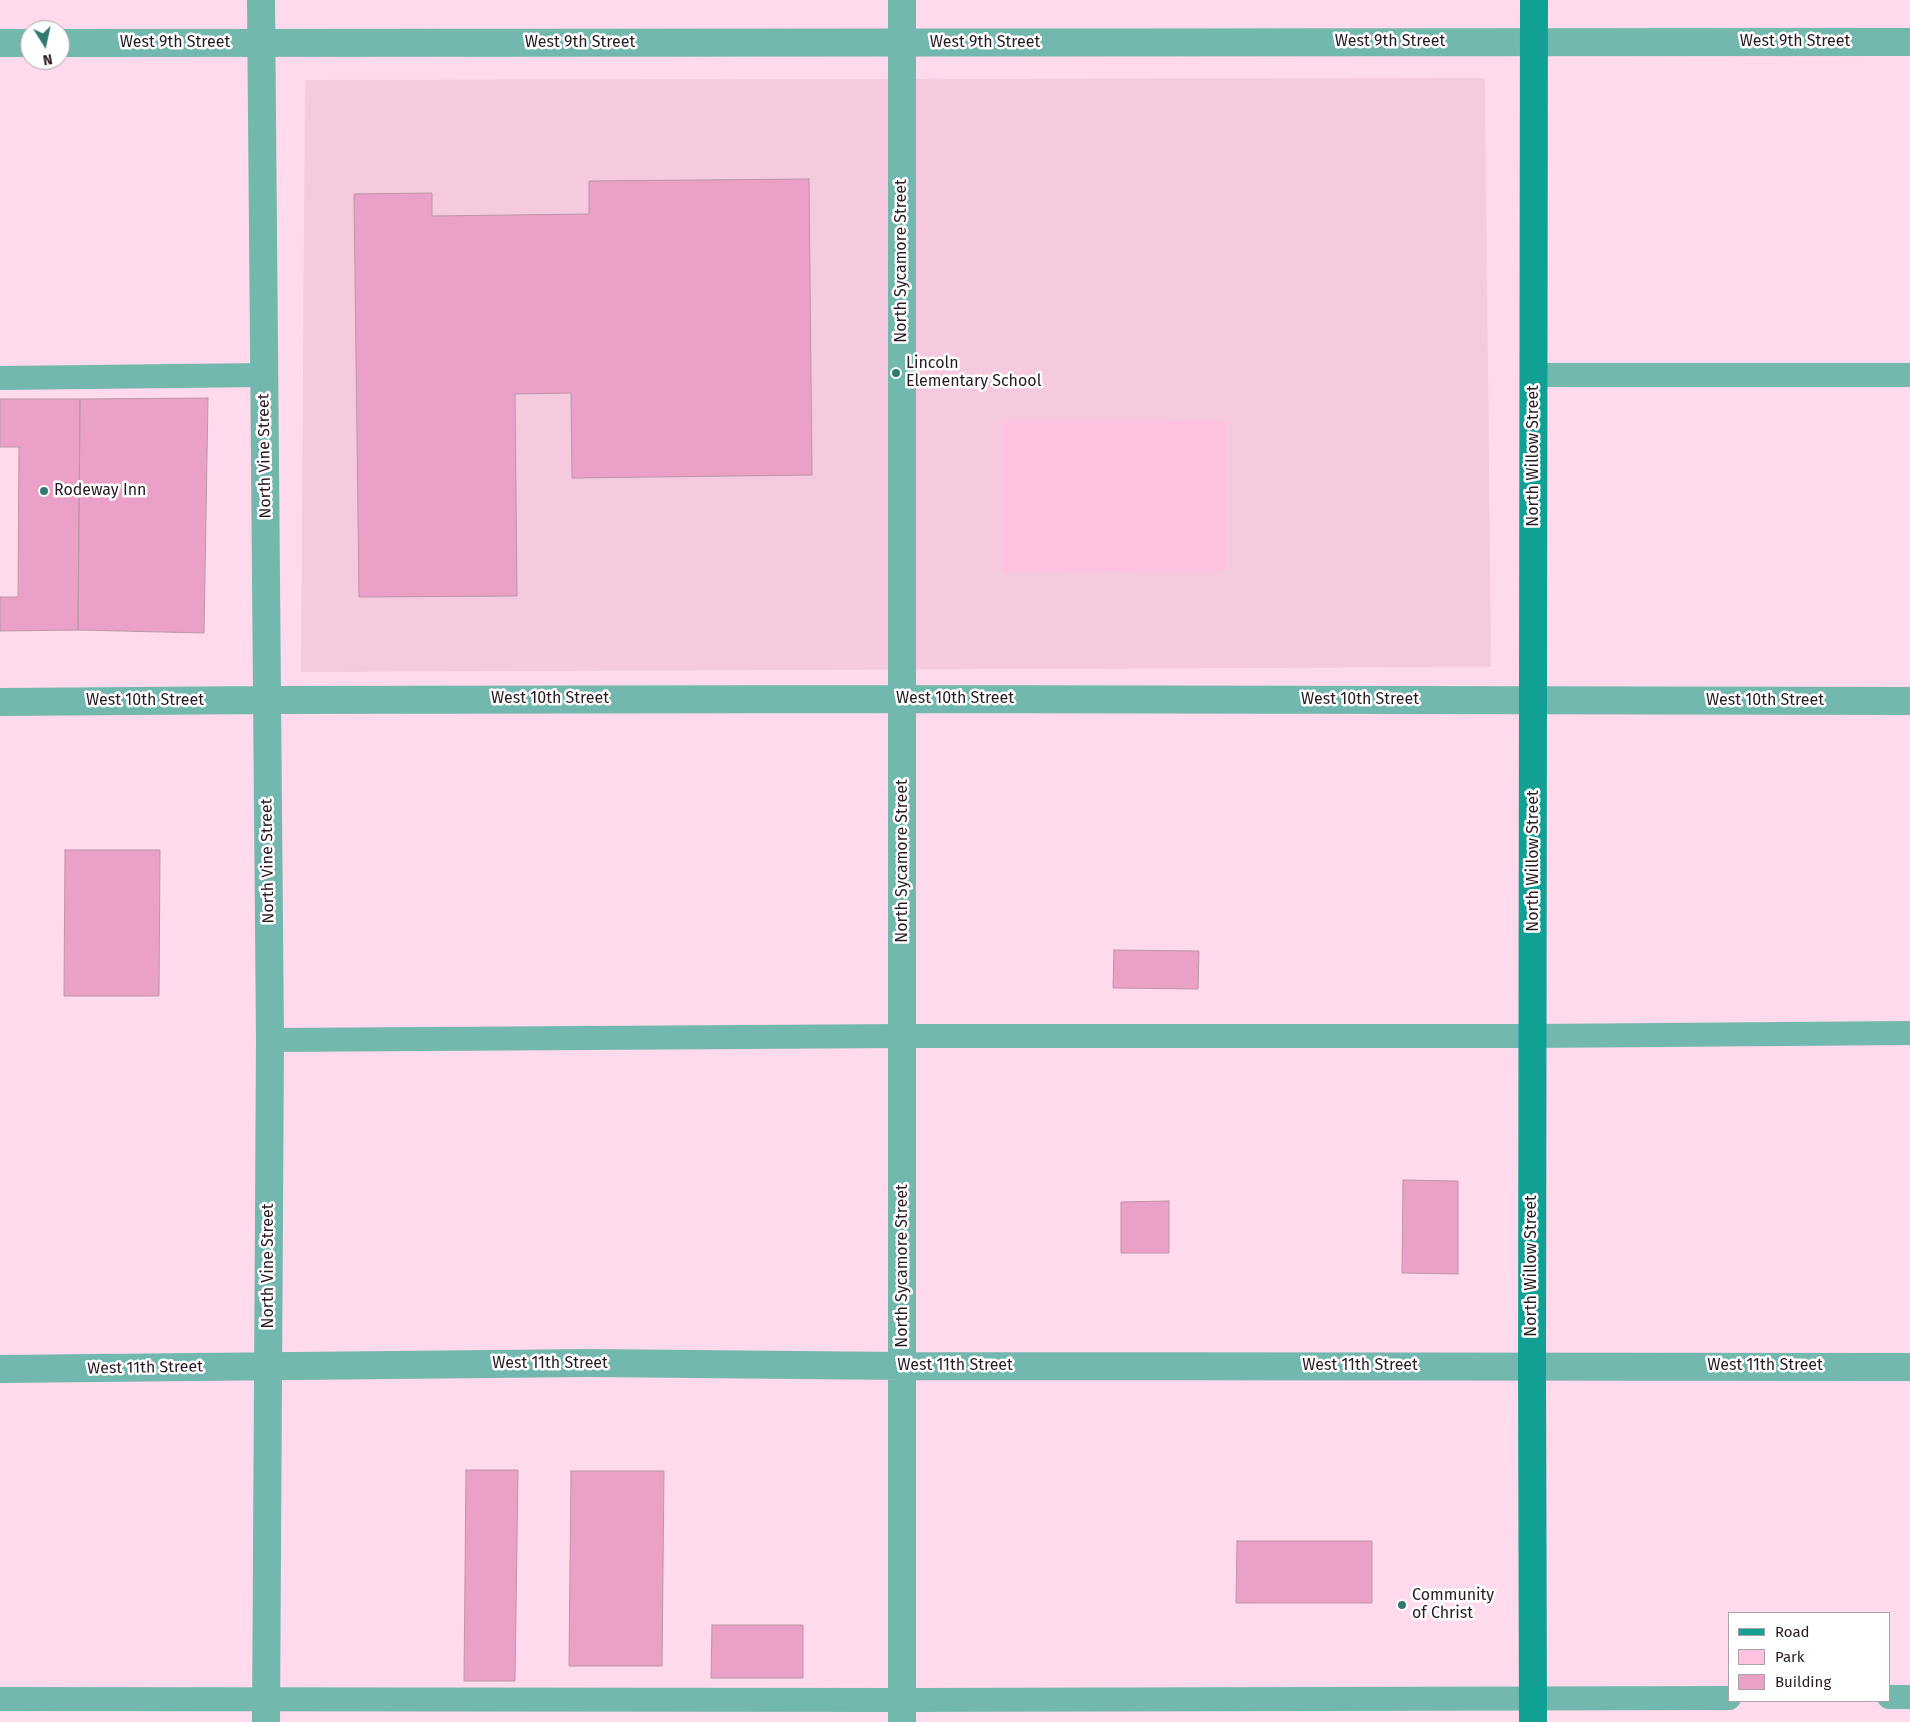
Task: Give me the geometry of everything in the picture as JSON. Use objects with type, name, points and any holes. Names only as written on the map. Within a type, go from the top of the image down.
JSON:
[{"type":"main road","name":"North Willow Street","points":[[1533,1711],[1534,0]]},
{"type":"street","name":"North Vine Street","points":[[261,0],[270,1040],[267,1711]]},
{"type":"street","name":"North Sycamore Street","points":[[902,0],[902,1711]]},
{"type":"street","name":"West 9th Street","points":[[70,43],[1910,42]]},
{"type":"street","points":[[0,43],[20,43]]},
{"type":"street","name":"West 10th Street","points":[[0,702],[903,699],[1910,701]]},
{"type":"street","name":"West 11th Street","points":[[0,1369],[588,1363],[903,1366],[1910,1366]]},
{"type":"lane","points":[[0,378],[264,375]]},
{"type":"lane","points":[[1534,375],[1910,375]]},
{"type":"lane","points":[[270,1040],[1910,1033]]},
{"type":"lane","points":[[1890,1697],[1910,1697]]},
{"type":"lane","points":[[0,1699],[267,1711],[1533,1711],[1728,1698]]},
{"type":"shaded area","name":"Lincoln Elementary School","points":[[1485,78],[1491,667],[301,672],[305,80]]},
{"type":"green space","points":[[1227,421],[1227,570],[1004,572],[1004,422]]},
{"type":"building","points":[[809,179],[812,475],[572,478],[571,393],[515,394],[517,596],[359,597],[354,194],[432,193],[432,216],[589,214],[589,181]]},
{"type":"building","points":[[208,398],[204,633],[78,630],[80,399]]},
{"type":"building","points":[[0,399],[80,399],[78,630],[0,631],[0,597],[18,597],[19,447],[0,447]]},
{"type":"building","points":[[65,850],[160,850],[159,996],[64,996]]},
{"type":"building","points":[[1114,950],[1199,951],[1198,989],[1113,988]]},
{"type":"building","points":[[1403,1180],[1458,1181],[1458,1274],[1402,1273]]},
{"type":"building","points":[[1169,1201],[1169,1253],[1121,1253],[1121,1202]]},
{"type":"building","points":[[466,1470],[518,1470],[515,1681],[464,1681]]},
{"type":"building","points":[[571,1471],[664,1471],[662,1666],[569,1666]]},
{"type":"building","points":[[1237,1541],[1372,1541],[1372,1603],[1236,1603]]},
{"type":"building","points":[[712,1625],[803,1625],[803,1678],[711,1678]]},
{"type":"place","name":"Lincoln Elementary School","points":[[896,373]]},
{"type":"place","name":"Rodeway Inn","points":[[44,491]]},
{"type":"place","name":"Community of Christ","points":[[1402,1605]]}]
